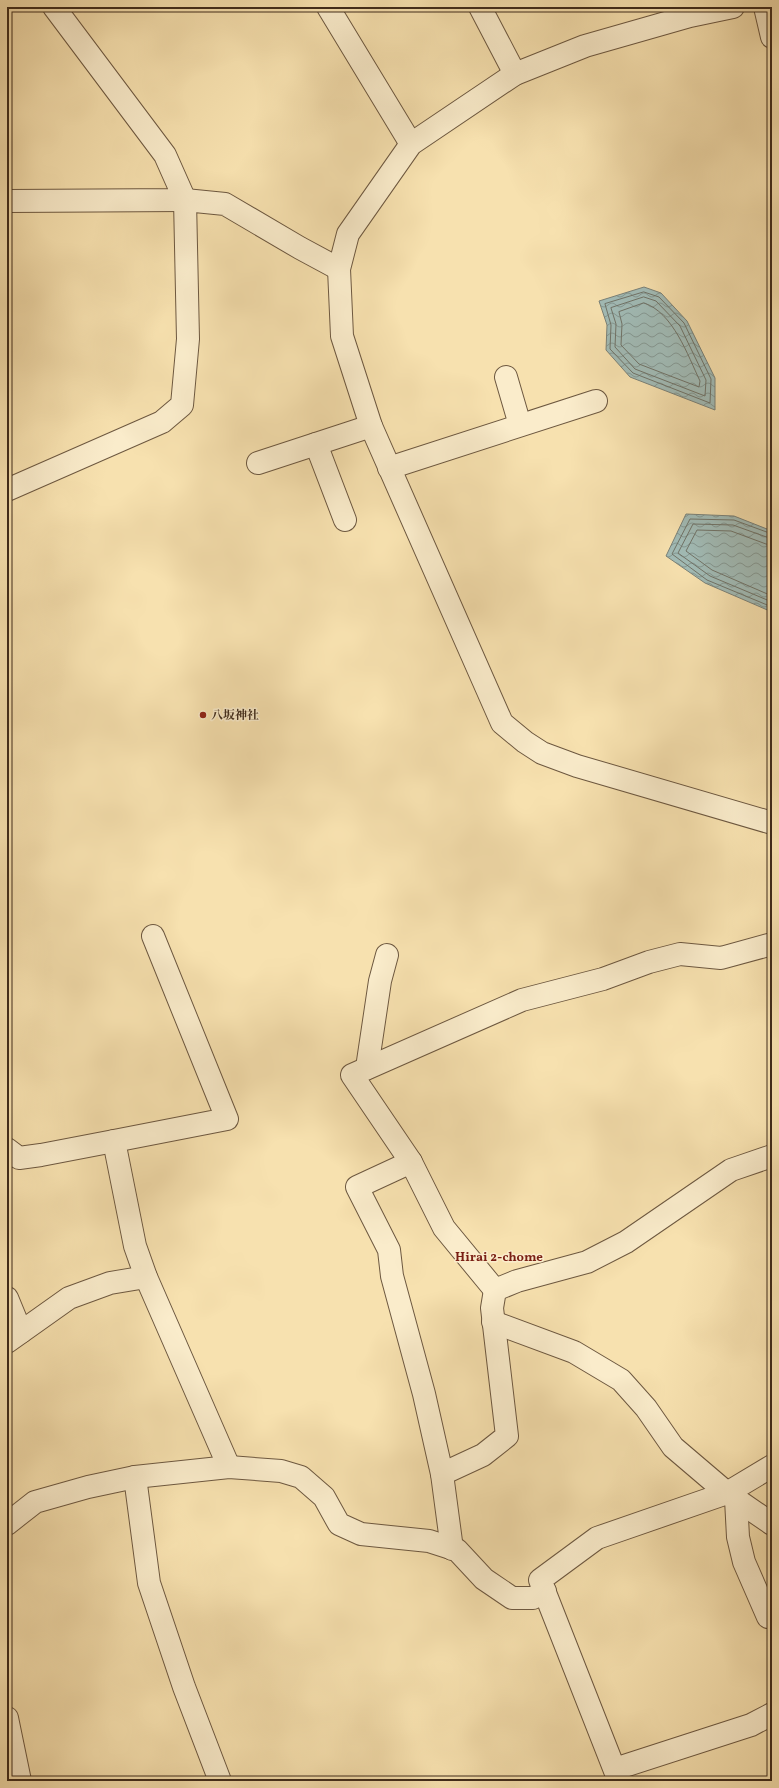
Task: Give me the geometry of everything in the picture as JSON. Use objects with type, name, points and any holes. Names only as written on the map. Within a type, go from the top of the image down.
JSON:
[{"type":"street","points":[[7,490],[162,422],[182,405],[188,339],[185,200],[165,154],[54,7]]},
{"type":"street","points":[[328,7],[411,144]]},
{"type":"street","points":[[480,7],[515,74]]},
{"type":"street","points":[[733,7],[690,16],[585,46],[515,74],[411,144],[348,234],[339,269],[342,336],[371,426],[502,723],[525,742],[542,753],[578,766],[772,823]]},
{"type":"street","points":[[764,7],[772,37]]},
{"type":"street","points":[[7,201],[185,200],[225,204],[339,269]]},
{"type":"street","points":[[506,377],[520,425]]},
{"type":"street","points":[[390,468],[596,401]]},
{"type":"street","points":[[258,463],[371,426]]},
{"type":"street","points":[[316,444],[345,520]]},
{"type":"street","points":[[7,1149],[19,1158],[41,1155],[227,1119],[152,936]]},
{"type":"street","points":[[442,1474],[482,1455],[507,1436],[492,1308],[495,1290],[444,1228],[411,1162],[352,1075],[522,1000],[603,979],[649,962],[680,954],[721,958],[772,944]]},
{"type":"street","points":[[367,1068],[380,981],[387,955]]},
{"type":"street","points":[[114,1141],[135,1246],[146,1277],[229,1467]]},
{"type":"street","points":[[495,1290],[517,1281],[587,1262],[626,1242],[731,1170],[772,1156]]},
{"type":"street","points":[[411,1162],[357,1187],[389,1250],[392,1276],[424,1394],[442,1474],[452,1548]]},
{"type":"street","points":[[7,1298],[14,1337],[69,1298],[110,1283],[146,1277]]},
{"type":"street","points":[[494,1322],[574,1352],[621,1380],[646,1408],[674,1447],[732,1496],[772,1524]]},
{"type":"street","points":[[772,1466],[732,1496],[597,1538],[540,1580],[617,1775],[751,1725],[772,1714]]},
{"type":"street","points":[[7,1524],[35,1502],[88,1486],[135,1477],[229,1467],[281,1471],[302,1477],[324,1497],[339,1524],[361,1534],[428,1541],[457,1550],[484,1579],[512,1598],[533,1598],[545,1591]]},
{"type":"street","points":[[135,1477],[149,1583],[184,1687],[220,1781]]},
{"type":"street","points":[[732,1496],[738,1537],[744,1562],[768,1617]]},
{"type":"street","points":[[7,1718],[20,1781]]},
{"type":"water","points":[[644,287],[661,293],[687,321],[715,378],[715,410],[630,377],[606,350],[607,325],[599,301]]},
{"type":"water","points":[[686,514],[734,516],[772,531],[772,612],[705,583],[666,556]]},
{"type":"place","name":"八坂神社","points":[[203,715]]},
{"type":"district","name":"Hirai 2-chome","points":[[499,1256]]}]
